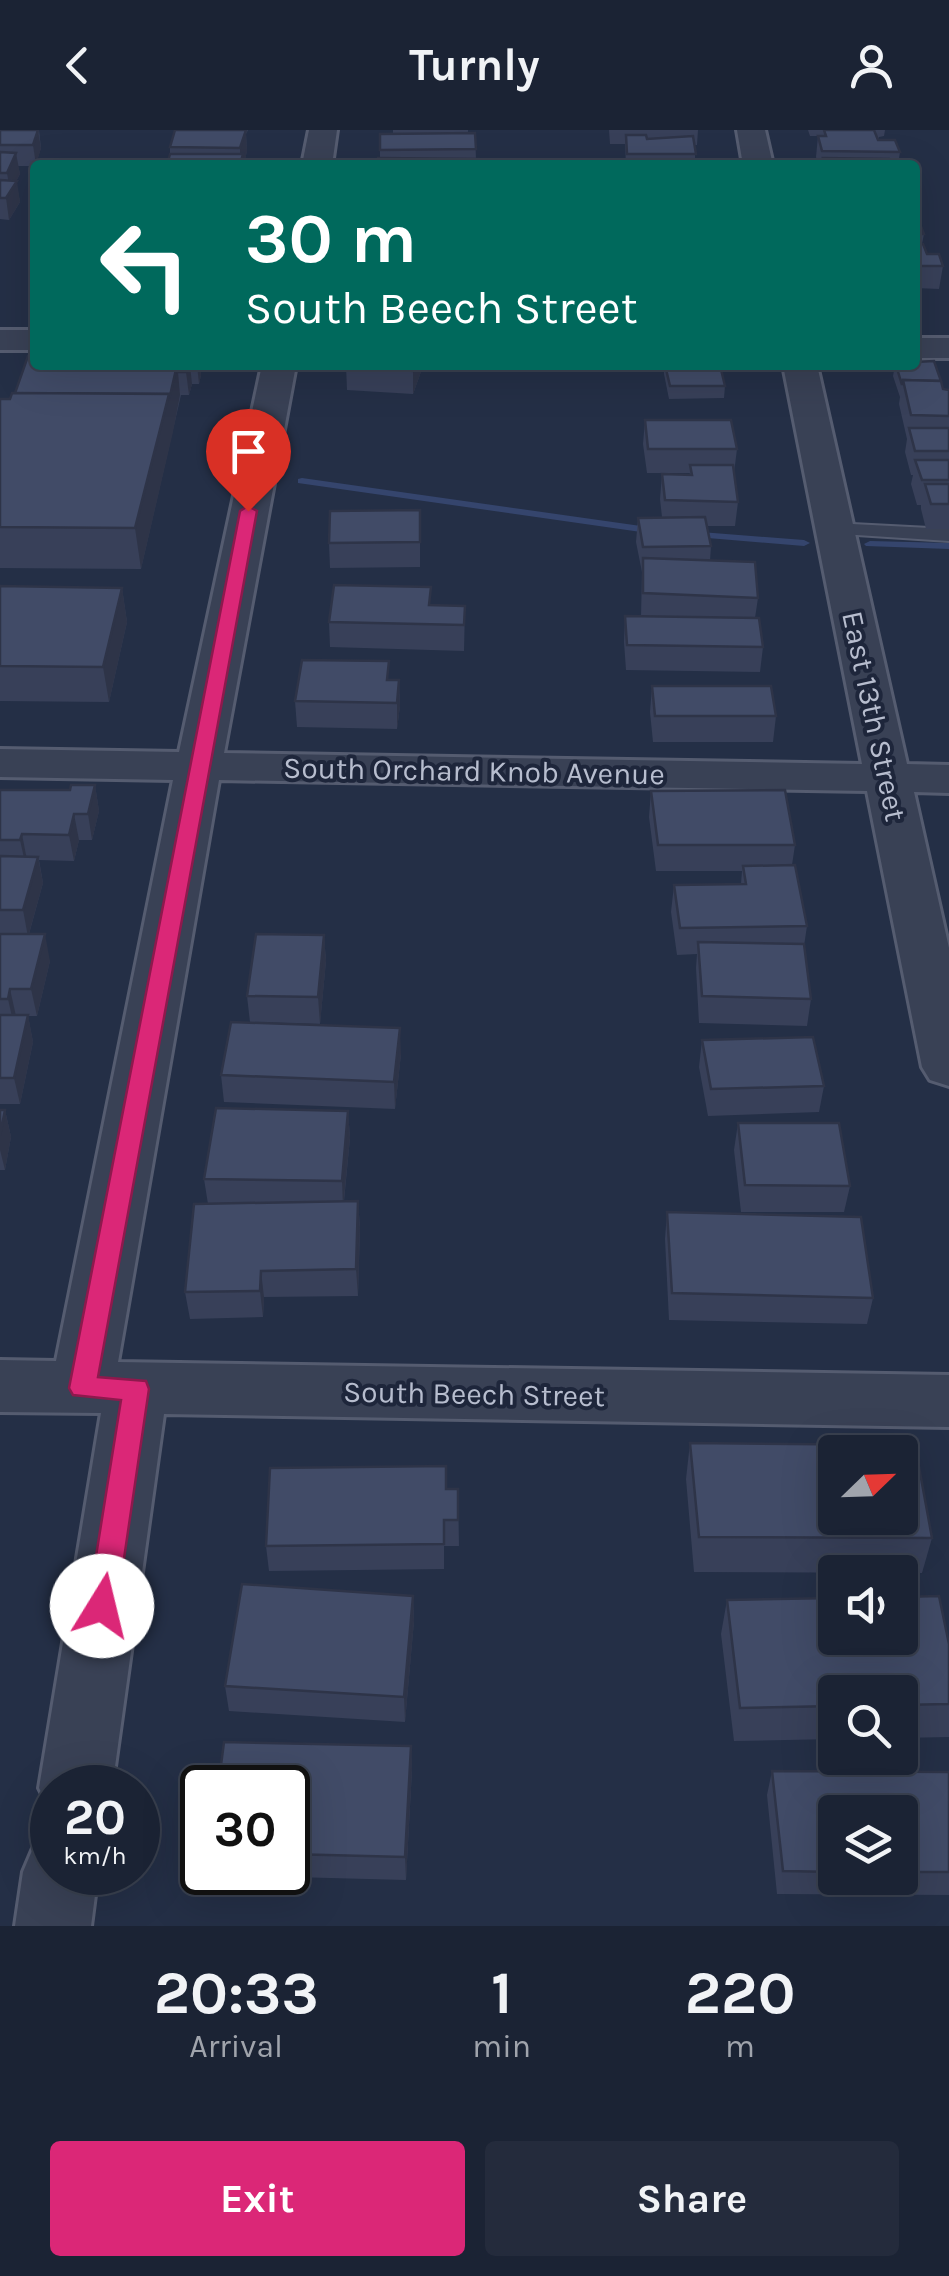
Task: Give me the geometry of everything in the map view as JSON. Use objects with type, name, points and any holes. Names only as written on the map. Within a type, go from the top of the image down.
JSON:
[{"type":"street","points":[[318,160],[324,130]]},
{"type":"street","points":[[751,130],[757,160]]},
{"type":"street","points":[[0,340],[30,340]]},
{"type":"street","points":[[920,348],[949,348]]},
{"type":"street","points":[[76,1765],[109,1388],[200,766],[278,370]]},
{"type":"street","name":"East 13th Street","points":[[801,370],[949,1067]]},
{"type":"street","name":"South Orchard Knob Avenue","points":[[0,763],[949,779]]},
{"type":"street","name":"South Beech Street","points":[[0,1386],[949,1401]]},
{"type":"street","points":[[53,1926],[58,1895]]},
{"type":"lane","points":[[833,529],[949,535]]},
{"type":"building","points":[[0,130],[38,130],[33,145],[0,145]]},
{"type":"building","points":[[175,130],[246,130],[240,148],[170,147]]},
{"type":"building","points":[[824,130],[874,130],[878,140],[895,140],[900,152],[822,151],[818,136],[826,136]]},
{"type":"building","points":[[475,133],[476,149],[380,150],[380,134]]},
{"type":"building","points":[[626,135],[646,135],[647,139],[693,136],[696,154],[627,154]]},
{"type":"building","points":[[0,152],[16,153],[7,173],[0,173]]},
{"type":"building","points":[[170,154],[243,154],[241,160],[168,160]]},
{"type":"building","points":[[378,158],[479,159],[479,160]]},
{"type":"building","points":[[823,158],[889,160],[824,160]]},
{"type":"building","points":[[0,180],[17,181],[6,198],[0,198]]},
{"type":"building","points":[[920,244],[927,254],[939,254],[943,266],[920,266]]},
{"type":"building","points":[[28,356],[30,370],[176,370],[169,400],[169,394],[15,393]]},
{"type":"building","points":[[934,361],[941,381],[903,380],[902,385],[898,370],[920,370],[920,362]]},
{"type":"building","points":[[666,370],[721,370],[725,386],[670,386]]},
{"type":"building","points":[[903,380],[941,381],[943,389],[949,390],[949,416],[911,415]]},
{"type":"building","points":[[12,393],[169,394],[135,528],[0,527],[0,399],[10,399]]},
{"type":"building","points":[[645,420],[731,420],[737,449],[648,449]]},
{"type":"building","points":[[909,428],[949,428],[949,451],[915,451]]},
{"type":"building","points":[[915,460],[949,460],[949,480],[922,480]]},
{"type":"building","points":[[690,465],[733,465],[738,502],[665,500],[662,474],[692,475]]},
{"type":"building","points":[[925,484],[949,484],[949,504],[931,504]]},
{"type":"building","points":[[420,510],[420,542],[329,543],[330,511]]},
{"type":"building","points":[[705,517],[711,546],[643,547],[638,518]]},
{"type":"building","points":[[643,558],[755,562],[758,598],[643,593]]},
{"type":"building","points":[[334,585],[431,587],[429,605],[465,606],[464,625],[329,622]]},
{"type":"building","points":[[0,586],[122,588],[103,667],[0,666]]},
{"type":"building","points":[[625,616],[759,618],[763,647],[627,645]]},
{"type":"building","points":[[302,660],[389,661],[387,680],[399,680],[397,703],[295,701]]},
{"type":"building","points":[[652,686],[771,686],[776,716],[655,716]]},
{"type":"building","points":[[71,785],[95,785],[88,814],[74,814],[69,835],[22,834],[20,840],[0,840],[0,790],[70,790]]},
{"type":"building","points":[[785,790],[795,845],[658,845],[651,791]]},
{"type":"building","points":[[0,856],[38,857],[23,910],[0,910]]},
{"type":"building","points":[[795,865],[807,926],[680,928],[674,885],[746,884],[743,866]]},
{"type":"building","points":[[0,934],[45,934],[31,989],[10,989],[8,999],[0,999]]},
{"type":"building","points":[[256,934],[324,935],[318,997],[247,996]]},
{"type":"building","points":[[698,942],[804,944],[811,999],[702,996]]},
{"type":"building","points":[[0,1015],[28,1015],[14,1078],[0,1078]]},
{"type":"building","points":[[231,1022],[400,1028],[394,1082],[221,1075]]},
{"type":"building","points":[[813,1037],[824,1086],[711,1089],[702,1040]]},
{"type":"building","points":[[216,1108],[348,1111],[342,1181],[204,1179]]},
{"type":"building","points":[[738,1123],[839,1123],[850,1186],[745,1185]]},
{"type":"building","points":[[358,1201],[356,1269],[261,1271],[260,1291],[185,1292],[194,1204]]},
{"type":"building","points":[[667,1212],[861,1217],[873,1298],[672,1293]]},
{"type":"building","points":[[690,1443],[818,1444],[818,1535],[918,1535],[918,1461],[932,1538],[699,1537]]},
{"type":"building","points":[[446,1466],[446,1489],[458,1489],[458,1520],[444,1520],[444,1544],[266,1546],[270,1468]]},
{"type":"building","points":[[242,1584],[413,1596],[404,1697],[225,1686]]},
{"type":"building","points":[[939,1596],[949,1644],[949,1704],[918,1705],[918,1675],[818,1675],[818,1706],[740,1708],[727,1600],[818,1598],[818,1655],[918,1655],[918,1597]]},
{"type":"building","points":[[224,1742],[411,1746],[405,1857],[310,1855],[310,1765],[221,1765]]},
{"type":"building","points":[[772,1771],[818,1771],[818,1775],[949,1772],[949,1872],[918,1872],[918,1795],[818,1795],[818,1872],[783,1871]]},
{"type":"waterway","points":[[302,481],[655,531]]},
{"type":"waterway","points":[[688,534],[804,543]]},
{"type":"waterway","points":[[870,544],[949,546]]},
{"type":"route","points":[[102,1606],[136,1389],[82,1388],[248,511]]}]
